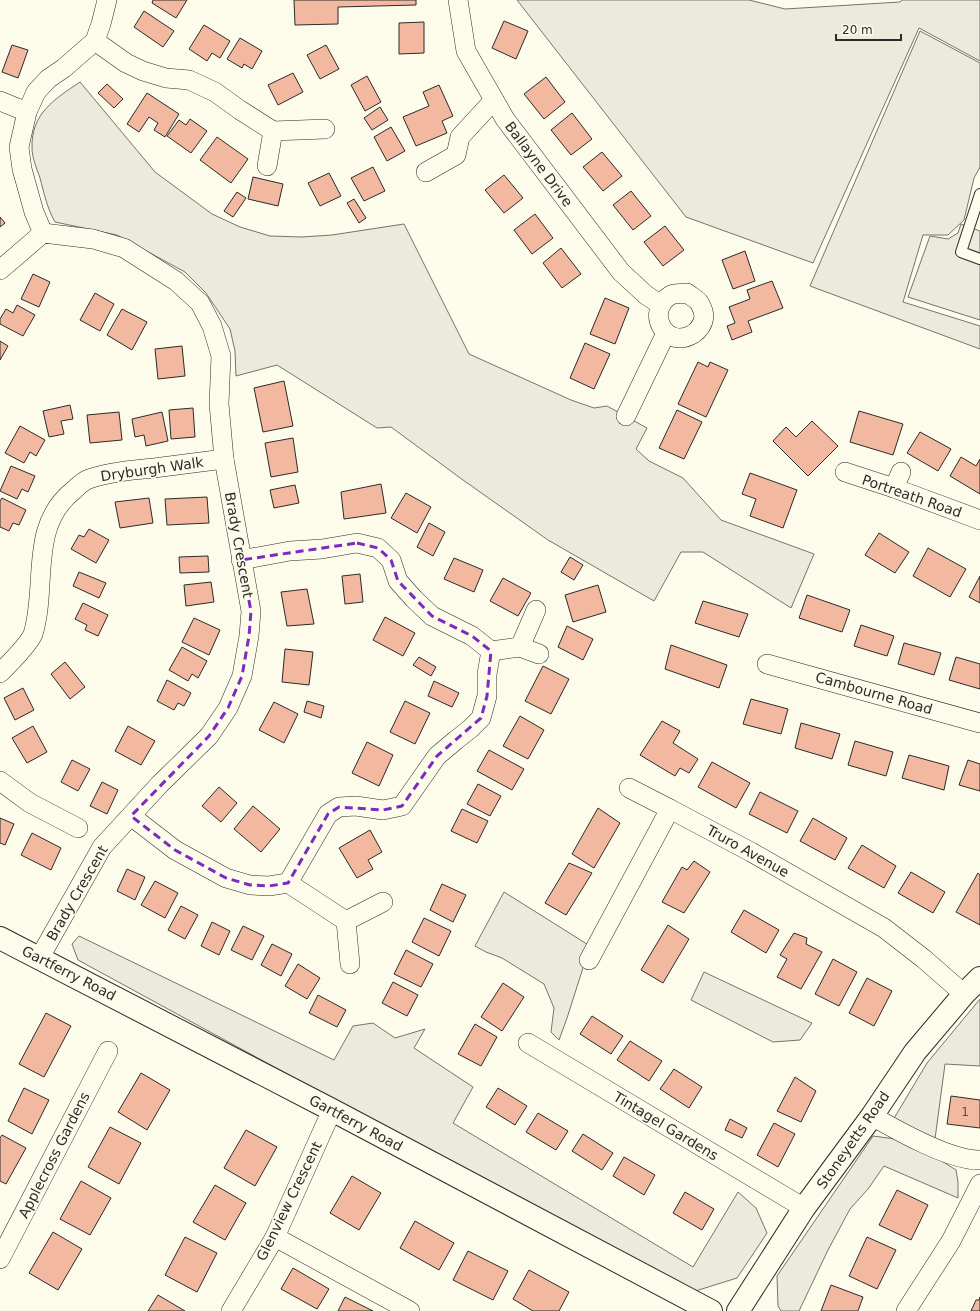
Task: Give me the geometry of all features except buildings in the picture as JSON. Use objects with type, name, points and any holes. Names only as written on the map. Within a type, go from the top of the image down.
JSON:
[{"type":"street","points":[[0,270],[43,233],[34,212],[22,169],[19,147],[27,112],[36,92],[48,79],[64,68],[94,41],[102,24],[107,0]]},
{"type":"street","name":"Ballayne Drive","points":[[458,0],[466,51],[505,119],[621,272],[646,295],[661,305]]},
{"type":"street","points":[[94,41],[126,63],[143,71],[166,78],[189,80],[215,92],[240,110],[274,131],[325,129]]},
{"type":"street","points":[[426,172],[456,155],[460,138],[494,100]]},
{"type":"street","points":[[0,101],[27,112]]},
{"type":"street","points":[[267,166],[274,131]]},
{"type":"street","name":"Brady Crescent","points":[[40,957],[102,846],[160,784],[209,736],[228,708],[242,676],[251,612],[224,459],[219,404],[221,356],[212,326],[200,303],[176,282],[124,248],[93,239],[43,233]]},
{"type":"street","points":[[687,293],[700,302],[704,316],[699,330],[686,338],[676,338],[666,333],[660,325],[658,315],[661,305],[672,294],[687,293]]},
{"type":"street","points":[[626,416],[666,333]]},
{"type":"street","name":"Dryburgh Walk","points":[[0,673],[13,661],[32,635],[40,596],[40,572],[44,539],[55,511],[68,494],[87,479],[138,469],[224,459]]},
{"type":"street","name":"Portreath Road","points":[[845,472],[898,480],[980,520]]},
{"type":"street","points":[[241,560],[290,551],[322,549],[357,544],[378,548],[391,560],[398,581],[432,616],[472,636],[490,651],[520,646],[539,654]]},
{"type":"street","points":[[520,646],[536,610]]},
{"type":"street","points":[[288,883],[328,814],[339,807],[356,806],[383,810],[402,806],[438,756],[481,718],[487,696],[487,674],[490,651]]},
{"type":"street","name":"Cambourne Road","points":[[767,664],[980,723]]},
{"type":"street","points":[[0,781],[30,803],[78,828]]},
{"type":"street","name":"Truro Avenue","points":[[630,788],[751,852],[884,928],[924,959],[964,994]]},
{"type":"street","points":[[589,960],[670,809]]},
{"type":"street","points":[[131,816],[176,850],[226,878],[250,885],[269,886],[288,883],[346,922]]},
{"type":"street","points":[[346,922],[383,902]]},
{"type":"street","points":[[346,922],[350,964]]},
{"type":"street","name":"Gartferry Road","points":[[0,938],[40,957],[332,1110],[711,1311]]},
{"type":"street","name":"Stoneyetts Road","points":[[738,1311],[804,1208],[872,1116],[915,1052],[964,994],[980,978]]},
{"type":"street","name":"Tintagel Gardens","points":[[528,1043],[804,1208]]},
{"type":"street","name":"Applecross Gardens","points":[[0,1259],[108,1051]]},
{"type":"street","name":"Glenview Crescent","points":[[231,1311],[274,1237],[332,1110]]},
{"type":"street","points":[[872,1116],[900,1132],[934,1148],[972,1160],[980,1160]]},
{"type":"street","points":[[906,1311],[951,1241],[980,1184]]},
{"type":"street","points":[[274,1237],[410,1311]]},
{"type":"lane","points":[[980,194],[961,252],[980,259]]},
{"type":"highlighted area","points":[[357,543],[378,548],[391,560],[398,581],[432,616],[472,636],[491,651],[487,696],[481,718],[437,756],[402,806],[383,810],[339,807],[328,814],[288,883],[269,886],[250,885],[226,878],[175,850],[131,816],[209,736],[228,708],[242,676],[249,636],[251,611],[241,560]]},
{"type":"shaded area","points":[[517,0],[749,0],[785,9],[900,2],[902,0],[980,0],[980,61],[919,28],[813,263],[686,217]]},
{"type":"shaded area","points":[[920,31],[980,63],[980,167],[974,178],[964,220],[948,235],[923,235],[903,302],[980,326],[980,349],[810,286]]},
{"type":"shaded area","points":[[80,82],[155,172],[212,214],[240,227],[270,236],[302,237],[332,235],[404,224],[469,354],[571,400],[594,408],[607,406],[647,428],[636,449],[649,461],[683,478],[721,520],[814,554],[791,608],[703,552],[681,552],[654,601],[548,540],[391,427],[377,428],[277,365],[236,376],[235,351],[230,329],[206,293],[185,272],[117,235],[55,222],[52,217],[32,152],[33,136],[40,116],[46,108]]},
{"type":"shaded area","points":[[961,224],[980,231],[980,320],[908,297],[930,236],[948,239],[958,233]]},
{"type":"shaded area","points":[[504,892],[590,946],[559,1040],[551,1032],[554,1008],[544,984],[502,958],[475,946]]},
{"type":"shaded area","points":[[79,936],[334,1060],[353,1026],[373,1023],[395,1038],[425,1029],[414,1048],[473,1087],[453,1123],[693,1267],[738,1192],[756,1208],[767,1233],[737,1278],[689,1293],[78,960],[72,944]]},
{"type":"shaded area","points":[[704,972],[812,1023],[800,1040],[773,1042],[691,1000]]},
{"type":"shaded area","points":[[980,999],[980,1066],[945,1064],[935,1139],[893,1120],[927,1063]]},
{"type":"shaded area","points":[[873,1136],[903,1140],[956,1170],[958,1198],[884,1166],[868,1189],[850,1209],[828,1250],[799,1311],[781,1311],[778,1306],[777,1276]]}]
